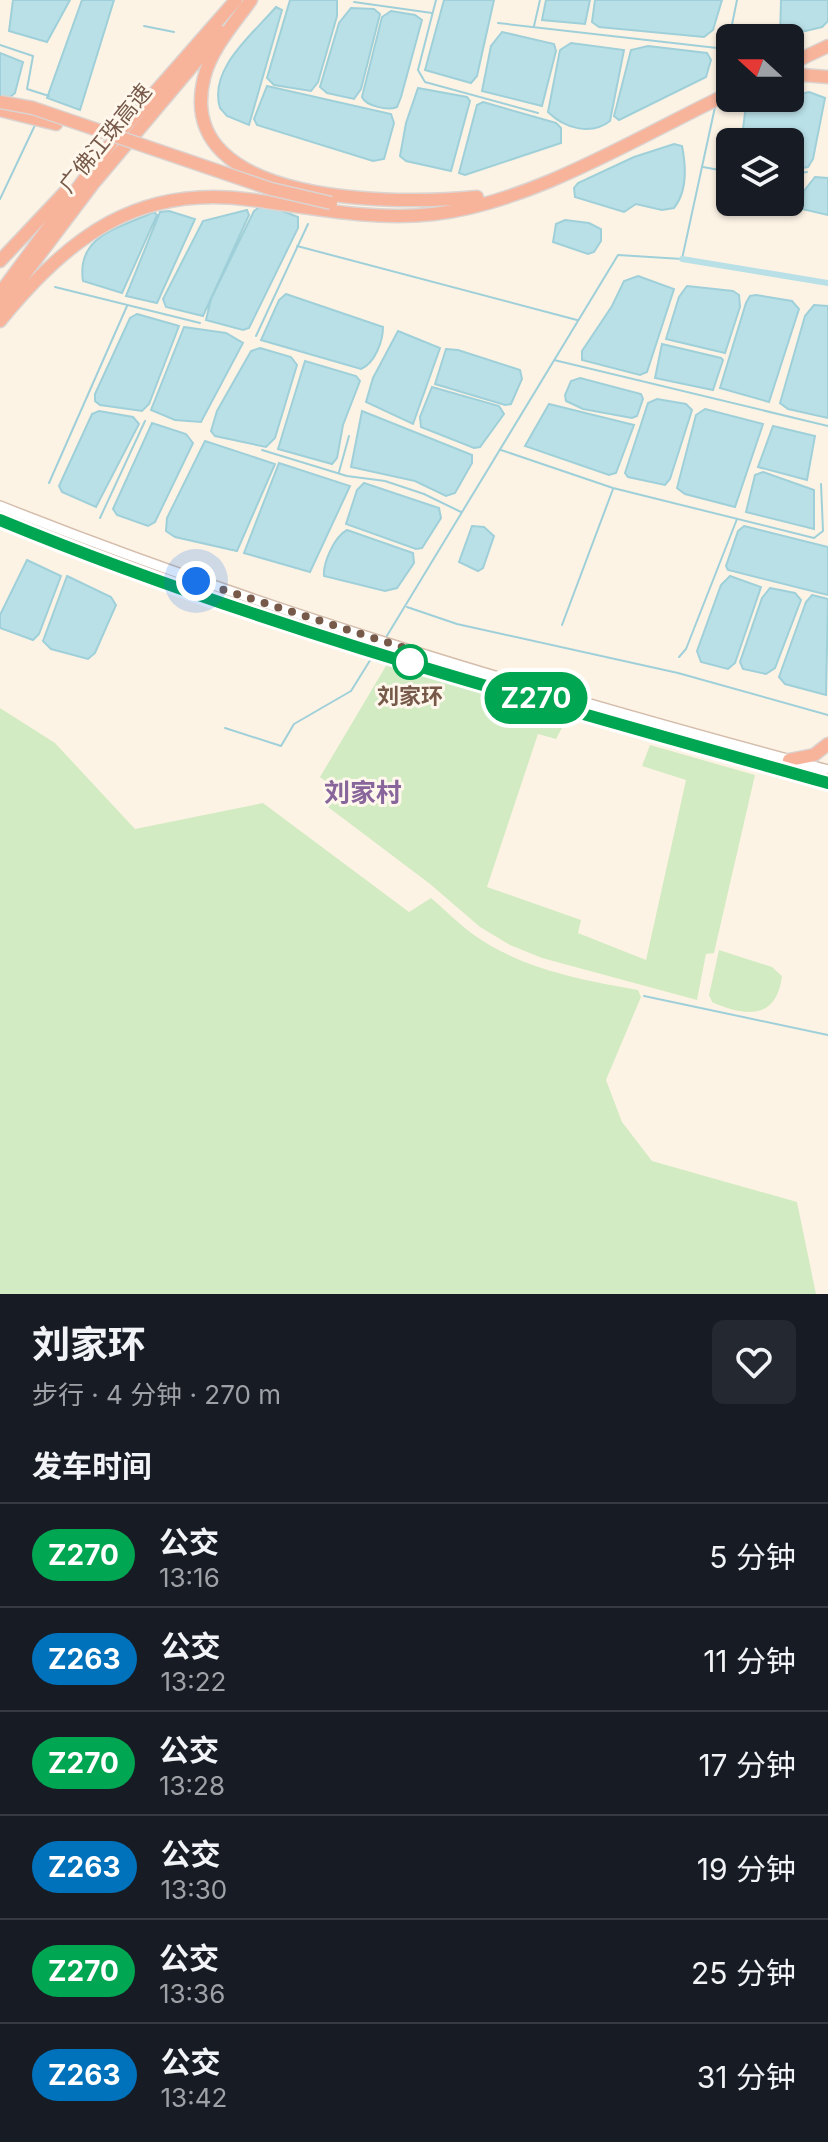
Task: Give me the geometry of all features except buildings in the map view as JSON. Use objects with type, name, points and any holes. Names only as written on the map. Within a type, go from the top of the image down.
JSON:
[{"type":"highway","name":"广佛江珠高速","points":[[0,293],[114,139],[236,0]]},
{"type":"highway","name":"广佛江珠高速","points":[[0,307],[30,249],[251,0]]},
{"type":"highway","points":[[251,0],[224,37],[204,75],[201,104],[209,134],[226,156],[250,172],[330,203]]},
{"type":"highway","points":[[804,53],[828,38]]},
{"type":"highway","points":[[804,55],[828,46]]},
{"type":"highway","points":[[804,75],[828,77]]},
{"type":"highway","points":[[0,102],[33,108],[271,189],[381,216],[433,214],[475,207],[560,175],[716,95]]},
{"type":"highway","points":[[0,321],[52,261],[116,218],[145,207],[199,196],[406,209],[477,197],[571,163],[716,98]]},
{"type":"highway","points":[[0,110],[48,121],[330,203]]},
{"type":"highway","points":[[0,261],[30,249]]},
{"type":"highway","points":[[789,760],[814,755],[828,744]]},
{"type":"main road","points":[[0,506],[162,569],[391,644],[828,770]]},
{"type":"main road","points":[[0,521],[198,595],[343,642],[828,782]]},
{"type":"green space","points":[[387,664],[569,715],[556,739],[538,734],[487,887],[581,920],[578,933],[646,960],[686,780],[642,766],[650,745],[755,775],[714,953],[706,954],[697,1000],[542,958],[510,945],[480,927],[430,884],[328,807],[340,792],[320,777]]},
{"type":"green space","points":[[0,708],[55,743],[135,829],[263,803],[409,912],[431,898],[474,935],[512,957],[574,977],[638,990],[641,997],[606,1080],[622,1122],[652,1161],[797,1202],[816,1294],[0,1294]]},
{"type":"green space","points":[[719,950],[772,967],[782,976],[774,1001],[766,1008],[747,1012],[712,1002],[709,995]]},
{"type":"water","points":[[13,0],[70,0],[47,42],[9,31]]},
{"type":"water","points":[[82,0],[114,0],[80,110],[47,98]]},
{"type":"water","points":[[290,0],[337,0],[337,16],[318,82],[311,91],[274,85],[267,78]]},
{"type":"water","points":[[444,0],[494,0],[477,76],[471,83],[425,70]]},
{"type":"water","points":[[546,0],[590,0],[585,24],[542,20]]},
{"type":"water","points":[[595,0],[722,0],[713,30],[704,37],[599,27],[592,22]]},
{"type":"water","points":[[781,0],[828,0],[828,21],[822,27],[804,31],[804,24],[780,24]]},
{"type":"water","points":[[276,7],[282,10],[249,125],[227,116],[220,108],[220,80],[235,53]]},
{"type":"water","points":[[351,8],[374,9],[380,14],[361,89],[354,99],[327,93],[320,87],[339,23]]},
{"type":"water","points":[[391,11],[415,15],[422,20],[401,97],[397,107],[388,108],[372,105],[362,97],[382,17]]},
{"type":"water","points":[[502,32],[554,44],[556,51],[542,106],[482,91],[491,46]]},
{"type":"water","points":[[571,43],[624,50],[610,121],[603,126],[586,129],[570,126],[548,112],[560,50]]},
{"type":"water","points":[[648,46],[707,53],[711,60],[706,77],[619,120],[614,116],[631,50]]},
{"type":"water","points":[[0,53],[23,62],[15,93],[9,98],[0,97]]},
{"type":"water","points":[[267,86],[391,114],[394,123],[384,159],[373,161],[257,125],[254,119]]},
{"type":"water","points":[[418,88],[467,97],[470,101],[451,171],[406,161],[400,156],[406,123]]},
{"type":"water","points":[[804,93],[825,98],[813,159],[804,168],[804,128],[743,128],[745,112],[804,112]]},
{"type":"water","points":[[483,102],[556,123],[561,128],[561,143],[465,175],[459,173],[477,105]]},
{"type":"water","points":[[674,144],[682,146],[685,170],[681,194],[674,208],[662,210],[636,204],[624,212],[575,197],[574,188],[578,183],[634,157]]},
{"type":"water","points":[[815,177],[828,178],[828,215],[804,209],[804,191]]},
{"type":"water","points":[[264,204],[298,217],[298,228],[249,328],[243,330],[206,320],[211,299],[254,211]]},
{"type":"water","points":[[247,210],[249,215],[203,316],[166,307],[163,299],[203,221]]},
{"type":"water","points":[[169,211],[195,219],[157,303],[126,296],[160,212]]},
{"type":"water","points":[[154,212],[157,215],[122,293],[83,281],[86,253],[93,243],[103,235]]},
{"type":"water","points":[[565,220],[589,223],[601,229],[601,241],[594,252],[588,254],[553,242],[556,224]]},
{"type":"water","points":[[638,276],[674,289],[647,372],[640,375],[582,360],[582,351],[612,306],[624,281]]},
{"type":"water","points":[[687,286],[733,291],[739,295],[740,307],[725,353],[666,339],[679,297]]},
{"type":"water","points":[[286,294],[383,327],[382,339],[374,357],[361,369],[261,340],[279,300]]},
{"type":"water","points":[[750,296],[792,301],[799,309],[769,402],[720,388],[746,303]]},
{"type":"water","points":[[814,305],[828,306],[828,418],[788,409],[780,403],[805,316]]},
{"type":"water","points":[[137,314],[179,326],[149,404],[142,411],[100,405],[95,401],[95,394],[130,318]]},
{"type":"water","points":[[184,327],[226,333],[243,343],[201,422],[175,420],[151,410]]},
{"type":"water","points":[[398,331],[440,348],[413,424],[366,402],[373,378]]},
{"type":"water","points":[[662,344],[721,358],[723,360],[713,390],[655,378]]},
{"type":"water","points":[[260,348],[291,357],[297,365],[275,438],[266,447],[215,436],[211,431],[217,411],[251,351]]},
{"type":"water","points":[[446,349],[520,370],[522,379],[511,404],[505,405],[435,384]]},
{"type":"water","points":[[305,361],[356,376],[360,381],[343,425],[337,458],[332,464],[278,449]]},
{"type":"water","points":[[580,378],[641,394],[643,399],[637,416],[632,418],[583,409],[566,401],[565,395],[571,381]]},
{"type":"water","points":[[432,387],[499,406],[504,414],[480,447],[474,448],[421,427],[420,417]]},
{"type":"water","points":[[657,399],[686,404],[692,410],[670,479],[665,485],[628,477],[625,473],[648,403]]},
{"type":"water","points":[[549,404],[634,425],[616,473],[609,475],[525,446]]},
{"type":"water","points":[[705,409],[763,424],[735,507],[685,494],[677,488],[696,415]]},
{"type":"water","points":[[99,411],[133,417],[139,424],[96,507],[62,492],[59,486],[92,414]]},
{"type":"water","points":[[362,411],[472,455],[472,463],[455,493],[446,496],[415,481],[351,467]]},
{"type":"water","points":[[152,423],[186,434],[193,443],[155,522],[148,526],[117,515],[113,509]]},
{"type":"water","points":[[773,426],[815,436],[807,480],[758,467]]},
{"type":"water","points":[[205,441],[275,464],[237,551],[175,537],[166,531],[167,518]]},
{"type":"water","points":[[279,463],[350,486],[310,572],[244,553]]},
{"type":"water","points":[[763,472],[814,490],[814,529],[746,512],[755,475]]},
{"type":"water","points":[[364,483],[439,508],[441,518],[422,548],[416,549],[346,524],[357,490]]},
{"type":"water","points":[[472,526],[484,527],[494,536],[483,568],[478,571],[459,562]]},
{"type":"water","points":[[744,526],[828,547],[828,595],[728,570],[726,566],[738,531]]},
{"type":"water","points":[[347,530],[413,553],[414,563],[397,588],[385,591],[324,576],[330,551]]},
{"type":"water","points":[[27,560],[61,576],[39,634],[33,640],[0,628],[0,615]]},
{"type":"water","points":[[67,576],[111,597],[116,605],[95,653],[88,659],[51,649],[43,641]]},
{"type":"water","points":[[730,576],[761,587],[735,663],[728,669],[701,662],[697,651],[721,585]]},
{"type":"water","points":[[770,588],[795,593],[801,600],[775,668],[766,674],[743,669],[740,662],[762,598]]},
{"type":"water","points":[[812,595],[828,599],[826,695],[785,684],[779,677],[806,602]]},
{"type":"waterway","points":[[436,0],[418,70],[425,82],[538,113]]},
{"type":"waterway","points":[[534,26],[540,0]]},
{"type":"waterway","points":[[732,24],[737,0]]},
{"type":"waterway","points":[[354,2],[432,13]]},
{"type":"waterway","points":[[498,23],[716,48]]},
{"type":"waterway","points":[[144,26],[174,32]]},
{"type":"waterway","points":[[0,45],[33,56],[27,89],[49,96]]},
{"type":"waterway","points":[[385,639],[618,255],[682,259],[715,107]]},
{"type":"waterway","points":[[0,199],[36,123]]},
{"type":"waterway","points":[[703,167],[716,169]]},
{"type":"waterway","points":[[256,336],[308,224]]},
{"type":"waterway","points":[[297,246],[577,320]]},
{"type":"waterway","points":[[682,259],[828,283]]},
{"type":"waterway","points":[[55,287],[200,323]]},
{"type":"waterway","points":[[49,483],[127,306]]},
{"type":"waterway","points":[[554,360],[828,426]]},
{"type":"waterway","points":[[100,518],[145,421]]},
{"type":"waterway","points":[[339,472],[349,436]]},
{"type":"waterway","points":[[262,450],[347,476],[385,481],[424,494],[461,512]]},
{"type":"waterway","points":[[501,450],[613,488],[814,538],[823,531],[821,484]]},
{"type":"waterway","points":[[562,625],[613,489]]},
{"type":"waterway","points":[[679,657],[686,649],[737,519]]},
{"type":"waterway","points":[[407,607],[457,624],[678,673],[828,715]]},
{"type":"waterway","points":[[225,728],[281,746],[294,724],[351,691],[374,654]]},
{"type":"waterway","points":[[644,996],[828,1035]]},
{"type":"bus line","name":"Z270","points":[[0,520],[198,595],[387,655],[828,783]]},
{"type":"place","name":"刘家环","points":[[410,662]]},
{"type":"district","name":"刘家村","points":[[363,793]]},
{"type":"route","points":[[196,581],[408,649],[410,662]]}]
